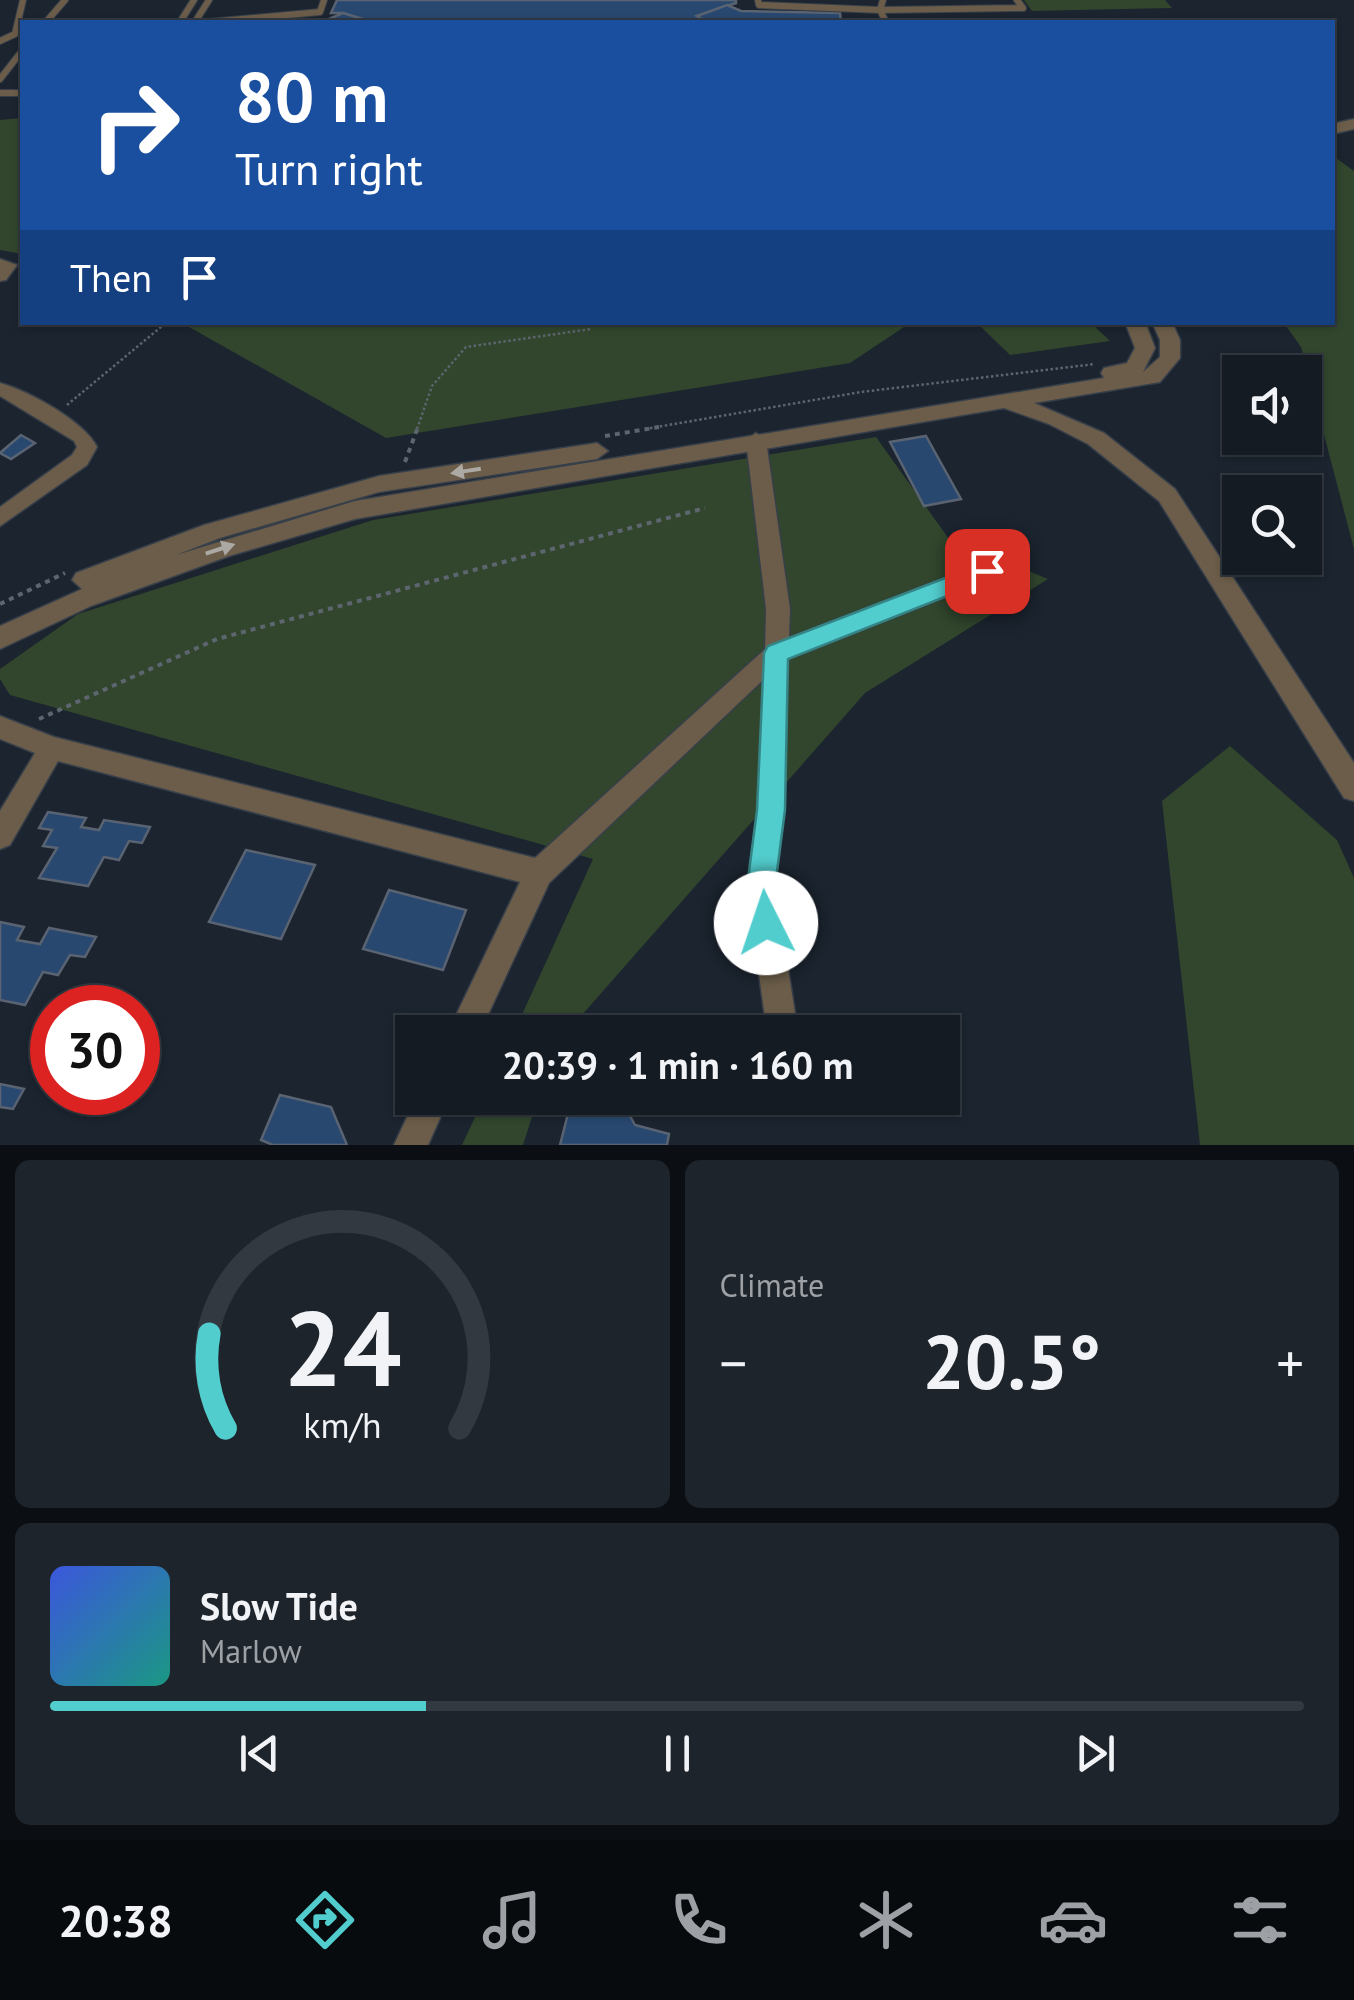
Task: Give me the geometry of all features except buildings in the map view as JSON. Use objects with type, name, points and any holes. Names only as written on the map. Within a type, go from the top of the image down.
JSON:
[{"type":"street","points":[[0,264],[9,264],[0,276]]},
{"type":"street","points":[[0,623],[81,581],[212,531],[379,484],[1135,368],[1145,348],[1137,325]]},
{"type":"street","points":[[0,638],[82,599],[223,548],[355,510],[756,440],[1153,377],[1170,358],[1170,340],[1163,325]]},
{"type":"street","points":[[0,389],[86,442],[85,454],[0,518]]},
{"type":"street","points":[[1004,402],[1043,412],[1094,434],[1132,460],[1167,495],[1354,788]]},
{"type":"street","points":[[756,440],[778,609],[771,810],[761,887],[780,1015]]},
{"type":"street","points":[[472,1015],[539,873],[776,653],[987,571]]},
{"type":"street","points":[[6,729],[52,748],[539,873]]},
{"type":"street","points":[[0,836],[52,748]]},
{"type":"street","points":[[411,1145],[425,1115]]},
{"type":"lane","points":[[0,40],[14,34],[23,0]]},
{"type":"lane","points":[[48,20],[64,0]]},
{"type":"lane","points":[[231,20],[320,12],[324,0]]},
{"type":"lane","points":[[758,0],[759,4],[880,10],[1022,8],[1017,0]]},
{"type":"lane","points":[[866,0],[880,10],[885,20]]},
{"type":"lane","points":[[880,10],[883,0]]},
{"type":"lane","points":[[998,0],[1003,8]]},
{"type":"lane","points":[[0,79],[20,54]]},
{"type":"path","points":[[52,418],[163,325]]},
{"type":"path","points":[[402,471],[432,386],[466,347],[591,329]]},
{"type":"path","points":[[6,729],[218,639],[705,508]]},
{"type":"green space","points":[[1024,0],[1165,0],[1172,8],[1032,11]]},
{"type":"green space","points":[[20,118],[20,254],[0,250],[0,120]]},
{"type":"green space","points":[[1335,157],[1354,171],[1354,549],[1322,427],[1322,355],[1303,355],[1285,325],[1335,325]]},
{"type":"green space","points":[[186,325],[907,325],[850,363],[386,438]]},
{"type":"green space","points":[[979,325],[1093,325],[1110,341],[1010,355]]},
{"type":"green space","points":[[876,437],[949,539],[1048,579],[865,693],[582,1015],[522,1015],[593,859],[10,695],[0,679],[0,669],[78,614],[373,520]]},
{"type":"green space","points":[[1230,746],[1337,840],[1354,878],[1354,1145],[1200,1145],[1162,801]]},
{"type":"green space","points":[[476,1115],[533,1115],[523,1145],[462,1145]]},
{"type":"route","points":[[766,923],[761,887],[771,810],[776,653],[987,571]]}]
